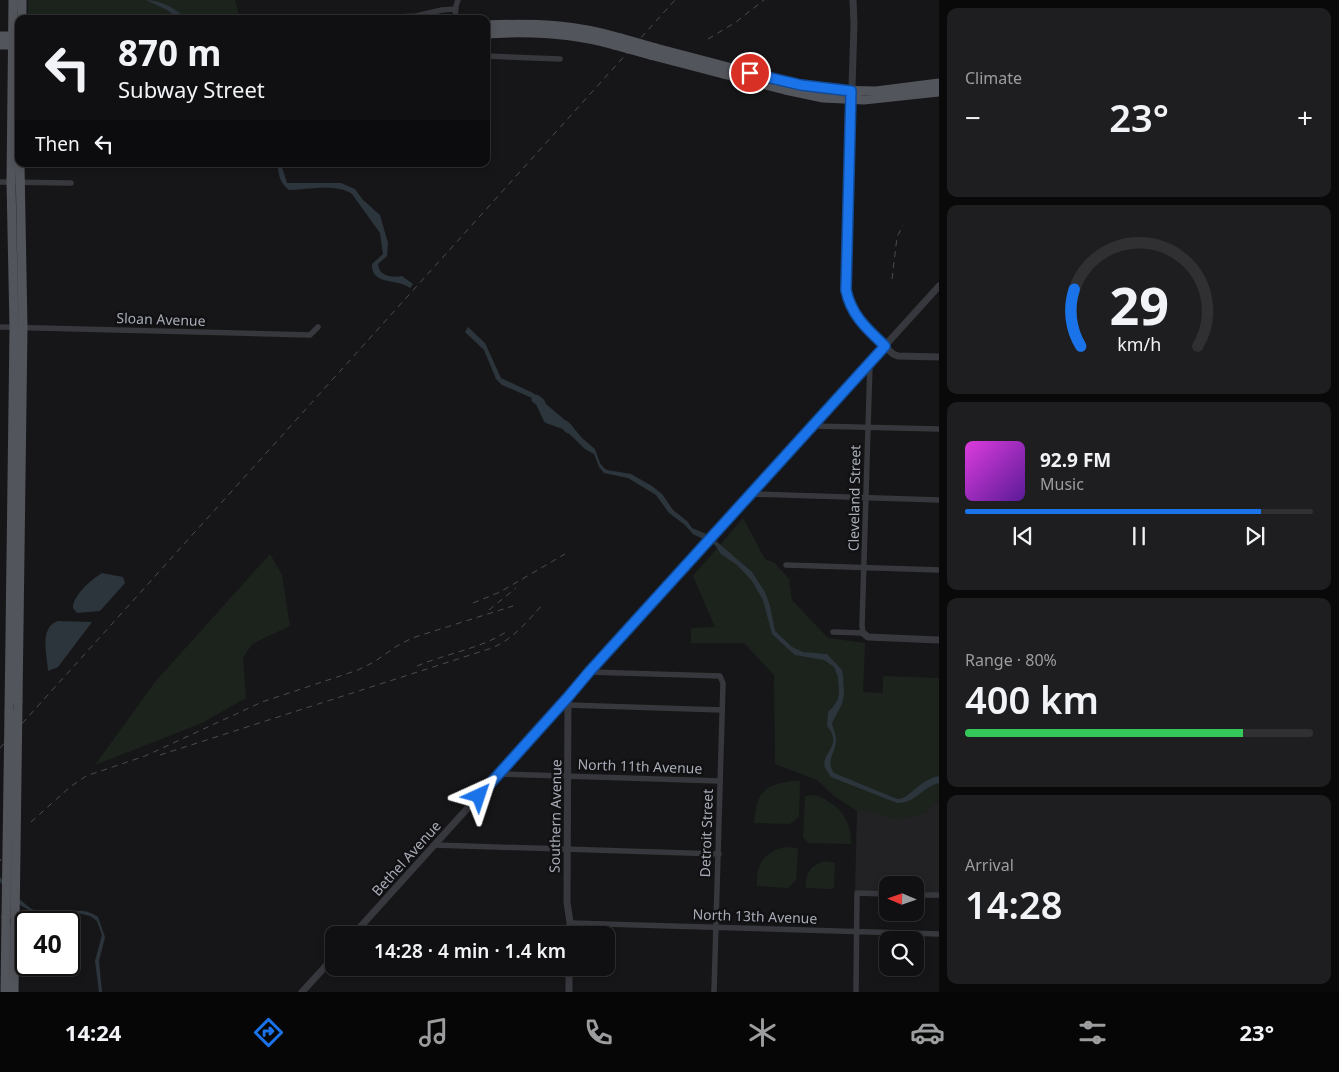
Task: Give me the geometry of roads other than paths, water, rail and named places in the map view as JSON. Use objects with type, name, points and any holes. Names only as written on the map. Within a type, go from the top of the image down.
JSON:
[{"type":"main road","points":[[13,0],[15,27]]},
{"type":"main road","points":[[22,0],[22,15]]},
{"type":"main road","points":[[490,25],[554,25],[586,29],[617,41],[653,51],[669,51],[801,85],[851,95],[881,99],[939,92]]},
{"type":"main road","points":[[490,34],[552,33],[617,41]]},
{"type":"main road","points":[[0,36],[15,40]]},
{"type":"main road","points":[[0,45],[15,40]]},
{"type":"main road","points":[[653,51],[660,58],[800,94],[823,98],[939,83]]},
{"type":"main road","points":[[5,992],[9,712],[16,529],[19,327],[16,167]]},
{"type":"main road","points":[[16,182],[19,167]]},
{"type":"main road","points":[[14,992],[18,702],[16,529]]},
{"type":"street","points":[[455,15],[458,0]]},
{"type":"street","points":[[853,0],[854,24],[846,290],[850,305],[863,325],[897,355],[939,357]]},
{"type":"street","points":[[420,15],[455,9]]},
{"type":"street","points":[[490,56],[560,59]]},
{"type":"street","points":[[0,182],[71,183]]},
{"type":"street","name":"Bethel Avenue","points":[[361,926],[939,286]]},
{"type":"street","name":"Sloan Avenue","points":[[0,327],[310,336],[318,327]]},
{"type":"street","name":"Cleveland Street","points":[[863,633],[870,363]]},
{"type":"street","points":[[813,426],[939,429]]},
{"type":"street","points":[[752,494],[939,500]]},
{"type":"street","points":[[786,565],[939,570]]},
{"type":"street","points":[[833,632],[863,633],[868,637],[939,640]]},
{"type":"street","name":"Detroit Street","points":[[589,672],[720,676],[723,683],[714,992]]},
{"type":"street","name":"Southern Avenue","points":[[568,697],[567,902],[570,926]]},
{"type":"street","points":[[568,706],[722,710]]},
{"type":"street","name":"North 11th Avenue","points":[[499,774],[720,781]]},
{"type":"street","points":[[434,845],[719,854]]},
{"type":"street","points":[[856,992],[857,893],[879,894]]},
{"type":"street","points":[[924,895],[939,895]]},
{"type":"street","name":"North 13th Avenue","points":[[570,922],[939,934]]},
{"type":"street","points":[[302,992],[325,967]]},
{"type":"street","points":[[569,976],[569,992]]},
{"type":"waterway","points":[[536,399],[540,402],[548,419],[565,425],[569,429]]},
{"type":"railway","points":[[0,748],[675,0]]},
{"type":"railway","points":[[708,39],[736,22],[764,0]]},
{"type":"railway","points":[[892,279],[897,237],[903,225]]},
{"type":"railway","points":[[473,603],[500,592],[565,554]]},
{"type":"railway","points":[[489,610],[516,588]]},
{"type":"railway","points":[[160,755],[492,648],[513,635],[542,605]]},
{"type":"railway","points":[[31,822],[70,787],[86,776],[145,756],[262,702],[358,670],[412,638],[513,606]]},
{"type":"railway","points":[[417,666],[475,647],[506,632]]}]
